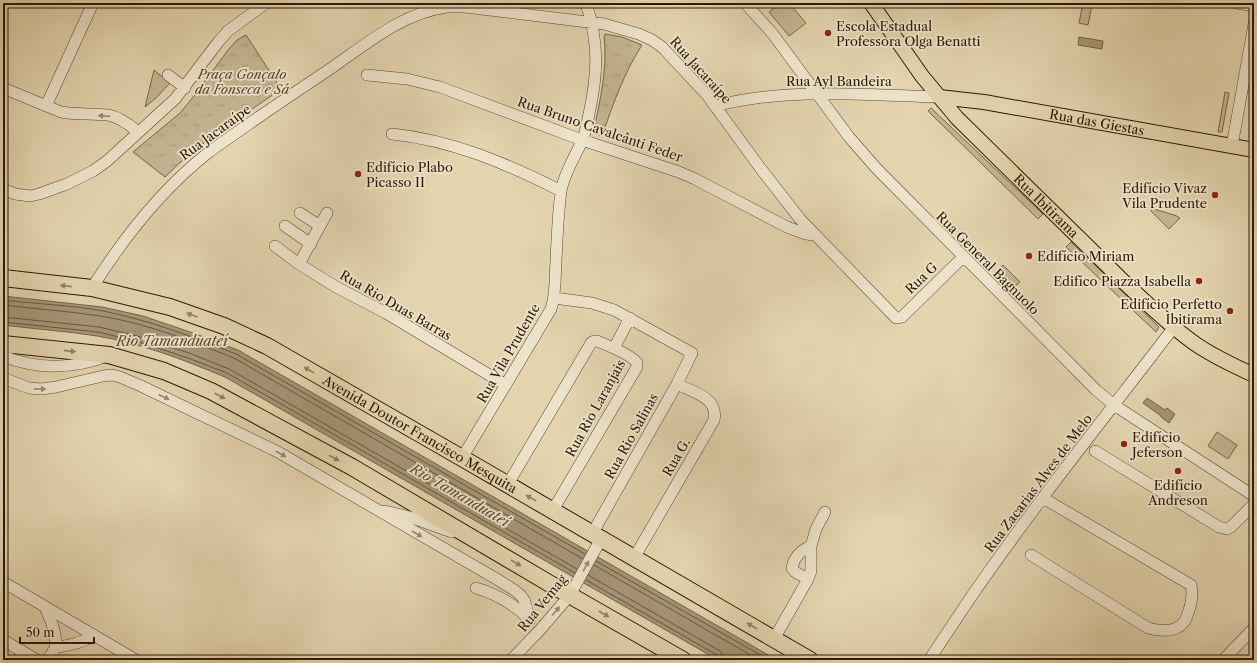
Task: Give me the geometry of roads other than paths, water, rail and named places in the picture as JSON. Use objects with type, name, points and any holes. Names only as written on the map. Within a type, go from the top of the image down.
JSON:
[{"type":"highway","name":"Avenida Doutor Francisco Mesquita","points":[[3,278],[92,288],[170,307],[224,326],[267,346],[553,510],[596,540],[634,558],[810,660]]},
{"type":"highway","points":[[3,344],[109,355],[164,371],[210,390],[352,467],[483,543],[573,589],[683,660]]},
{"type":"main road","name":"Rua Ibitirama","points":[[872,3],[922,76],[957,118],[1097,255],[1152,308],[1196,345],[1215,356],[1254,374]]},
{"type":"main road","name":"Rua das Giestas","points":[[940,97],[984,102],[1254,150]]},
{"type":"street","points":[[46,106],[93,3]]},
{"type":"street","points":[[3,189],[15,194],[30,196],[81,178],[93,171],[107,161],[162,112],[185,88],[224,36],[266,3]]},
{"type":"street","name":"Rua Vila Prudente","points":[[462,458],[551,309],[554,298],[561,191],[565,175],[582,140],[595,80],[596,58],[592,23],[586,3]]},
{"type":"street","name":"Rua General Bagnuolo","points":[[746,3],[772,33],[849,137],[876,169],[1077,372],[1114,405],[1254,496]]},
{"type":"street","points":[[1237,3],[1254,6]]},
{"type":"street","name":"Rua Jacaraípe","points":[[92,288],[145,214],[157,200],[190,167],[209,152],[374,38],[394,26],[414,16],[431,10],[447,7],[465,7],[604,24],[639,34],[662,47],[708,95],[800,219],[896,318],[898,318]]},
{"type":"street","points":[[1232,146],[1254,24]]},
{"type":"street","points":[[168,75],[185,88]]},
{"type":"street","name":"Rua Bruno Cavalcânti Feder","points":[[367,75],[407,79],[440,86],[582,140],[684,174],[787,227],[806,234],[815,235]]},
{"type":"street","points":[[3,88],[46,106],[71,114],[108,116],[116,118],[128,124],[138,132]]},
{"type":"street","name":"Rua Ayl Bandeira","points":[[715,106],[754,98],[817,93],[940,97]]},
{"type":"street","points":[[392,134],[420,138],[481,155],[561,191]]},
{"type":"street","points":[[300,213],[320,226]]},
{"type":"street","points":[[299,264],[328,213]]},
{"type":"street","points":[[285,226],[310,244]]},
{"type":"street","name":"Rua Rio Duas Barras","points":[[275,246],[299,264],[336,287],[386,313],[506,385]]},
{"type":"street","name":"Rua G","points":[[898,318],[902,317],[963,257]]},
{"type":"street","points":[[554,298],[604,306],[630,318],[614,348]]},
{"type":"street","name":"Rua Rio Salinas","points":[[596,540],[692,353],[630,318]]},
{"type":"street","name":"Rua Zacarias Alves de Melo","points":[[929,660],[971,596],[1043,498],[1174,327]]},
{"type":"street","name":"Rua Rio Laranjais","points":[[508,484],[591,343],[597,341],[614,348],[637,361],[637,365],[553,510]]},
{"type":"street","points":[[3,356],[30,364],[69,366],[94,361],[109,355]]},
{"type":"street","points":[[3,378],[29,388],[41,389],[112,375],[148,389],[278,452],[518,593],[527,605],[528,618]]},
{"type":"street","name":"Rua G.","points":[[634,558],[714,420],[715,410],[711,402],[677,384]]},
{"type":"street","points":[[1095,451],[1222,528],[1227,529],[1231,527],[1254,504]]},
{"type":"street","points":[[1031,554],[1148,628],[1160,631],[1175,629],[1184,623],[1190,608],[1192,591],[1191,585],[1043,498]]},
{"type":"street","points":[[371,507],[410,517],[483,543]]},
{"type":"street","points":[[774,639],[808,579],[811,571],[811,546],[815,533],[825,512]]},
{"type":"street","name":"Rua Vemag","points":[[511,660],[540,630],[573,589],[596,540]]},
{"type":"street","points":[[808,579],[795,572],[792,568],[800,552],[811,546]]},
{"type":"street","points":[[3,582],[136,660]]},
{"type":"street","points":[[476,588],[497,596],[510,604],[528,618],[540,630]]},
{"type":"street","points":[[46,607],[54,630],[55,638],[54,648],[48,660]]},
{"type":"street","points":[[1223,660],[1254,628]]},
{"type":"street","points":[[54,648],[77,643],[95,636]]},
{"type":"street","points":[[3,640],[37,660]]},
{"type":"water","points":[[1079,37],[1103,41],[1102,49],[1078,45]]},
{"type":"water","name":"Rio Tamanduateí","points":[[3,296],[102,307],[143,316],[238,350],[777,660],[718,660],[225,377],[162,353],[113,339],[3,325]]},
{"type":"water","points":[[1147,398],[1165,410],[1167,408],[1175,414],[1169,423],[1143,403]]},
{"type":"place","name":"Escola Estadual Professora Olga Benatti","points":[[828,33]]},
{"type":"place","name":"Edifício Plabo Picasso II","points":[[358,174]]},
{"type":"place","name":"Edifício Vivaz Vila Prudente","points":[[1215,195]]},
{"type":"place","name":"Edifício Miriam","points":[[1029,256]]},
{"type":"place","name":"Edifíco Piazza Isabella","points":[[1199,281]]},
{"type":"place","name":"Edifício Perfetto Ibitirama","points":[[1230,311]]},
{"type":"place","name":"Edifício Jeferson","points":[[1124,444]]},
{"type":"place","name":"Edifício Andreson","points":[[1178,471]]},
{"type":"park label","name":"Praça Gonçalo da Fonseca e Sá","points":[[242,82]]}]
